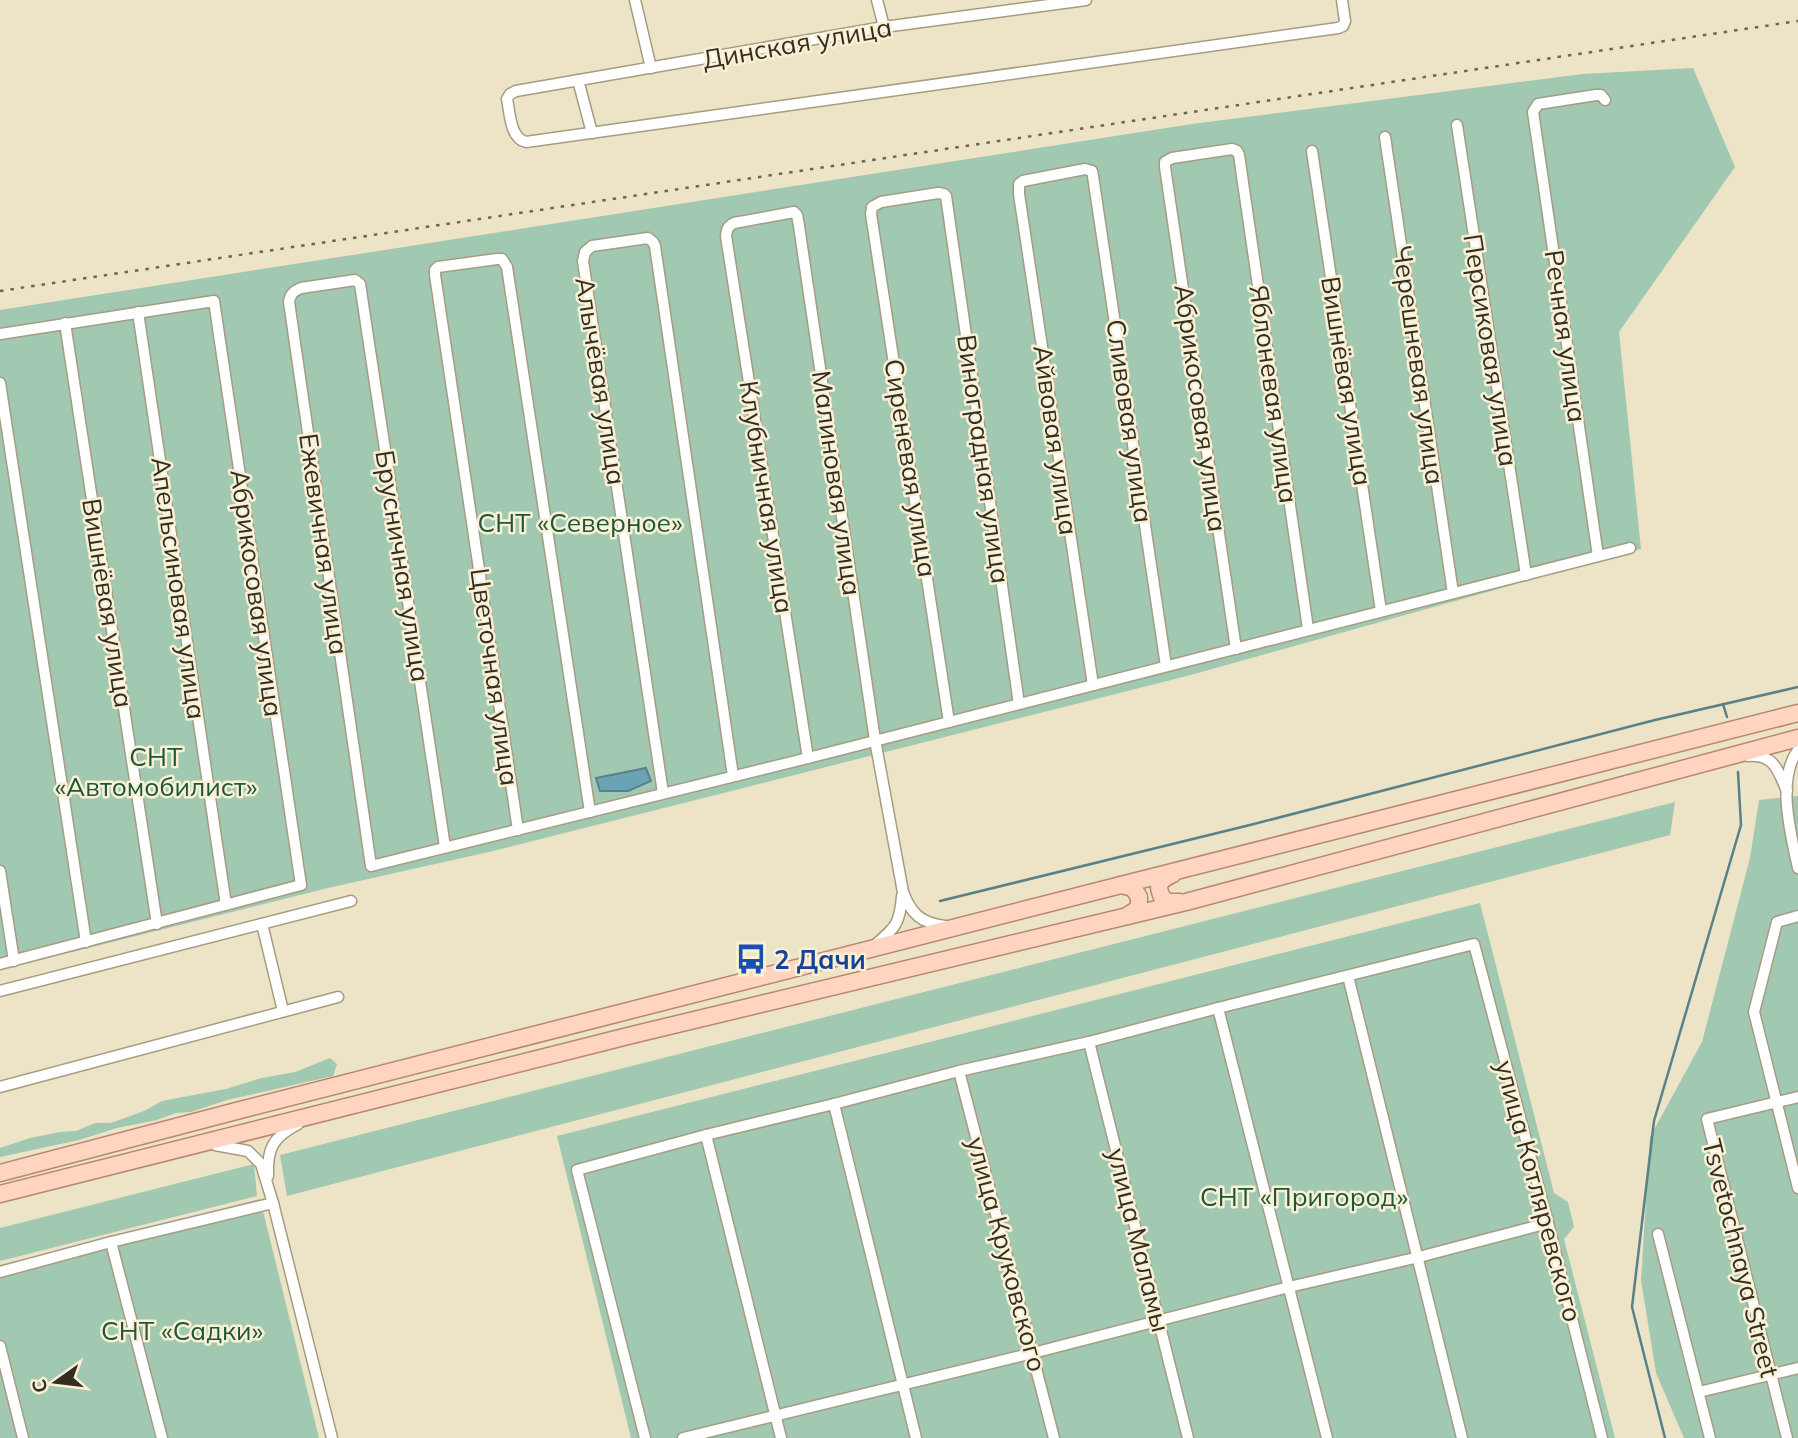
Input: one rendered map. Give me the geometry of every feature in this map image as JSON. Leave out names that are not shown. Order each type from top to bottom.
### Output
[{"type":"main road","points":[[0,1173],[257,1105],[1798,713]]},
{"type":"main road","points":[[0,1194],[636,1034],[1186,902],[1798,738]]},
{"type":"main road","points":[[1178,871],[1158,886],[1163,899],[1186,902]]},
{"type":"main road","points":[[1121,884],[1133,888],[1139,897],[1139,908],[1127,916]]},
{"type":"street","points":[[635,0],[651,68]]},
{"type":"street","points":[[877,0],[884,27]]},
{"type":"street","name":"Динская улица","points":[[592,133],[520,141],[515,135],[512,123],[507,99],[509,93],[884,27],[1086,0]]},
{"type":"street","points":[[578,80],[592,133],[1338,28],[1343,26],[1345,21],[1342,0]]},
{"type":"street","name":"Речная улица","points":[[1598,556],[1534,117],[1538,104],[1601,94],[1605,100]]},
{"type":"street","name":"Персиковая улица","points":[[1457,124],[1526,575]]},
{"type":"street","name":"Черешневая улица","points":[[1385,137],[1453,593]]},
{"type":"street","name":"Яблоневая улица","points":[[1165,167],[1165,162],[1172,158],[1233,149],[1237,151],[1240,159],[1308,629]]},
{"type":"street","name":"Вишнёвая улица","points":[[1312,151],[1381,611]]},
{"type":"street","name":"Абрикосовая улица","points":[[1165,167],[1236,649]]},
{"type":"street","name":"Айвовая улица","points":[[1093,176],[1092,172],[1085,169],[1023,181],[1019,194],[1093,685]]},
{"type":"street","name":"Сливовая улица","points":[[1093,176],[1166,666]]},
{"type":"street","name":"Сиреневая улица","points":[[948,214],[946,197],[938,193],[881,202],[872,207],[871,214],[949,722]]},
{"type":"street","name":"Клубничная улица","points":[[799,226],[794,212],[734,223],[727,228],[726,236],[807,758]]},
{"type":"street","name":"Виноградная улица","points":[[948,214],[1019,704]]},
{"type":"street","name":"Малиновая улица","points":[[799,226],[875,740],[903,892]]},
{"type":"street","name":"Алычёвая улица","points":[[663,793],[583,261],[585,252],[592,246],[648,238],[655,246],[733,776]]},
{"type":"street","name":"Цветочная улица","points":[[518,830],[435,275],[438,267],[497,259],[502,259],[507,267],[590,812]]},
{"type":"street","name":"Ежевичная улица","points":[[360,284],[355,280],[301,288],[294,291],[289,302],[371,866],[445,848]]},
{"type":"street","name":"Брусничная улица","points":[[360,284],[445,848]]},
{"type":"street","name":"Абрикосовая улица","points":[[138,312],[214,301],[301,885],[226,905]]},
{"type":"street","points":[[0,334],[138,312]]},
{"type":"street","name":"Апельсиновая улица","points":[[138,312],[226,905]]},
{"type":"street","name":"Вишнёвая улица","points":[[65,323],[158,924]]},
{"type":"street","points":[[0,383],[86,942]]},
{"type":"street","points":[[445,848],[1630,548]]},
{"type":"street","points":[[1798,751],[1791,762],[1789,823],[1798,868]]},
{"type":"street","points":[[1726,757],[1754,755],[1766,758],[1775,765],[1791,798]]},
{"type":"street","points":[[0,871],[14,961]]},
{"type":"street","points":[[903,892],[908,907],[919,918],[934,925],[955,928]]},
{"type":"street","points":[[870,949],[894,929],[903,892]]},
{"type":"street","points":[[0,991],[351,901]]},
{"type":"street","points":[[0,964],[226,905]]},
{"type":"street","points":[[1798,916],[1777,922],[1754,1012],[1798,1188]]},
{"type":"street","points":[[262,924],[283,1011]]},
{"type":"street","name":"улица Котляревского","points":[[1348,976],[1474,944],[1602,1438]]},
{"type":"street","points":[[645,1438],[577,1170],[959,1070],[1089,1042],[1348,976],[1462,1438]]},
{"type":"street","points":[[0,1087],[338,997]]},
{"type":"street","points":[[1218,1008],[1327,1438]]},
{"type":"street","name":"улица Маламы","points":[[1089,1042],[1188,1438]]},
{"type":"street","name":"улица Круковского","points":[[959,1070],[1054,1438]]},
{"type":"street","points":[[1776,1102],[1798,1097]]},
{"type":"street","name":"Tsvetochnaya Street","points":[[1776,1102],[1707,1119],[1787,1438]]},
{"type":"street","points":[[834,1104],[916,1438]]},
{"type":"street","points":[[268,1187],[268,1163],[273,1142],[281,1134],[323,1112]]},
{"type":"street","points":[[706,1135],[781,1438]]},
{"type":"street","points":[[195,1144],[222,1145],[248,1151],[261,1164],[332,1438]]},
{"type":"street","points":[[0,1272],[273,1203]]},
{"type":"street","points":[[683,1438],[1034,1353],[1548,1223]]},
{"type":"street","points":[[1658,1234],[1710,1438]]},
{"type":"street","points":[[111,1242],[162,1438]]},
{"type":"street","points":[[0,1346],[23,1438]]},
{"type":"street","points":[[1699,1392],[1798,1368]]},
{"type":"green space","name":"СНТ «Северное»","points":[[1693,68],[1735,167],[1619,332],[1641,549],[1187,676],[493,851],[328,888],[0,970],[0,310],[1192,124],[1583,74]]},
{"type":"green space","points":[[1798,796],[1798,1438],[1684,1438],[1656,1373],[1641,1280],[1650,1137],[1702,1042],[1750,858],[1759,800]]},
{"type":"green space","points":[[1675,802],[1670,835],[287,1196],[280,1155]]},
{"type":"green space","name":"СНТ «Пригород»","points":[[1480,903],[1554,1193],[1568,1202],[1574,1227],[1564,1239],[1615,1438],[631,1438],[557,1136]]},
{"type":"green space","points":[[330,1058],[337,1064],[333,1076],[227,1100],[191,1112],[176,1113],[79,1140],[0,1157],[0,1148],[30,1138],[76,1131],[95,1123],[111,1123],[162,1101],[295,1072]]},
{"type":"green space","points":[[254,1164],[257,1196],[0,1261],[0,1228]]},
{"type":"green space","name":"СНТ «Садки»","points":[[260,1199],[319,1438],[0,1438],[0,1265]]},
{"type":"water","points":[[646,768],[651,781],[628,791],[600,791],[596,778]]},
{"type":"waterway","points":[[940,901],[1254,824],[1655,720],[1798,687]]},
{"type":"waterway","points":[[1723,704],[1727,717]]},
{"type":"waterway","points":[[1665,1438],[1632,1307],[1654,1121],[1741,825],[1738,772]]},
{"type":"railway","points":[[0,291],[1798,21]]},
{"type":"place","name":"2 Дачи","points":[[751,959]]},
{"type":"park label","name":"СНТ «Автомобилист»","points":[[156,771]]}]
